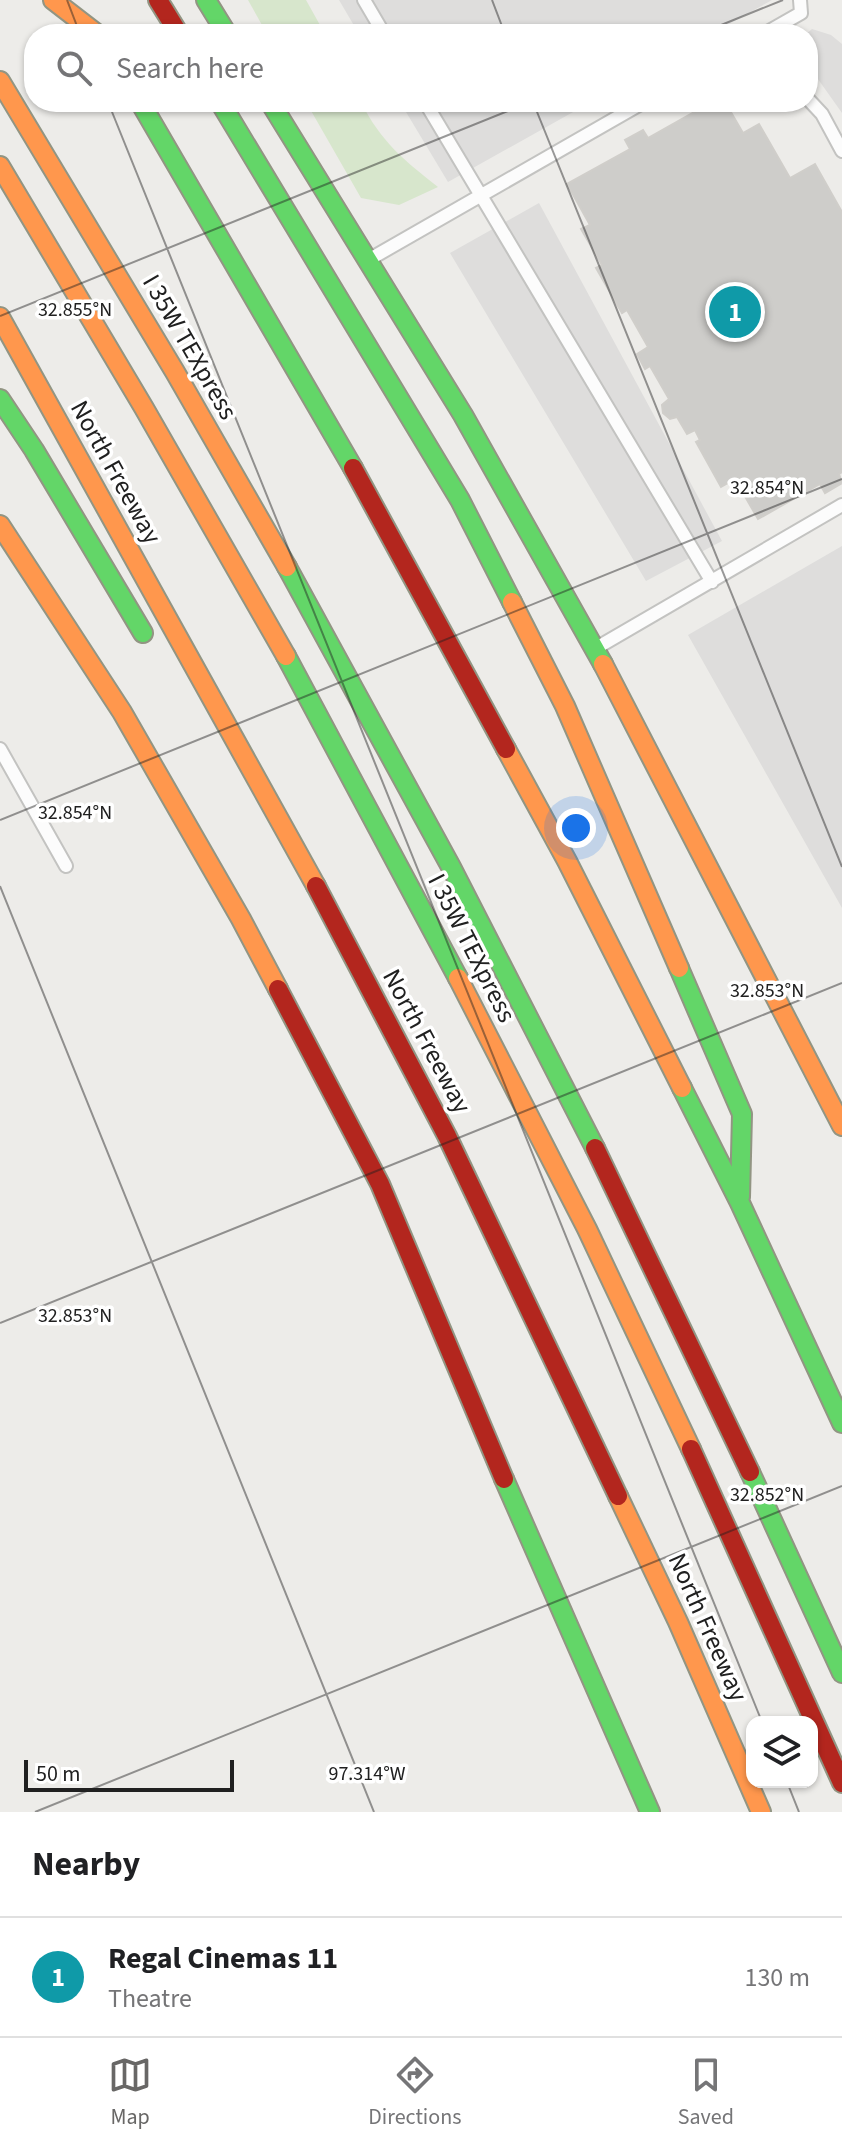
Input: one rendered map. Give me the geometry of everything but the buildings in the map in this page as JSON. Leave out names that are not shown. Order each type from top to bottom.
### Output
[{"type":"main road","points":[[53,0],[85,24]]},
{"type":"main road","points":[[79,0],[93,24]]},
{"type":"main road","points":[[158,0],[173,24]]},
{"type":"main road","points":[[206,0],[221,24]]},
{"type":"main road","name":"I 35W TEXpress","points":[[0,81],[143,316],[451,866],[608,1178],[729,1428],[842,1673]]},
{"type":"main road","points":[[146,112],[363,486],[567,861],[740,1203],[842,1423]]},
{"type":"main road","points":[[226,112],[460,500],[565,706],[742,1114],[740,1203]]},
{"type":"main road","points":[[276,112],[463,415],[595,649],[836,1096],[842,1126]]},
{"type":"main road","name":"I 35W TEXpress","points":[[0,166],[107,341],[251,592],[417,898],[563,1183],[699,1466],[842,1783]]},
{"type":"main road","name":"North Freeway","points":[[0,317],[347,942],[495,1234],[678,1622],[761,1812]]},
{"type":"main road","points":[[0,399],[34,450],[152,649]]},
{"type":"main road","points":[[0,525],[122,712],[178,809],[241,919],[380,1184],[521,1521],[650,1812]]},
{"type":"main road","points":[[310,921],[347,942]]},
{"type":"lane","points":[[364,0],[378,24]]},
{"type":"lane","points":[[782,24],[801,13],[800,0]]},
{"type":"lane","points":[[818,110],[842,151]]},
{"type":"lane","points":[[431,112],[712,582]]},
{"type":"lane","points":[[369,260],[626,112]]},
{"type":"lane","points":[[595,649],[842,505]]},
{"type":"lane","points":[[0,749],[66,866]]},
{"type":"green space","points":[[248,0],[306,0],[319,24],[261,24]]},
{"type":"green space","points":[[312,112],[367,112],[394,149],[438,187],[399,205],[361,198]]},
{"type":"shaded area","points":[[339,0],[772,0],[729,24],[353,24]]},
{"type":"shaded area","points":[[818,31],[831,35],[842,44],[842,113],[818,79]]},
{"type":"shaded area","points":[[406,112],[573,112],[448,182]]},
{"type":"shaded area","points":[[539,203],[722,541],[646,581],[450,253]]},
{"type":"shaded area","points":[[842,546],[842,908],[688,635]]},
{"type":"traffic: fast","points":[[206,0],[221,24]]},
{"type":"traffic: fast","points":[[146,112],[353,468]]},
{"type":"traffic: fast","points":[[226,112],[460,500],[512,602]]},
{"type":"traffic: fast","points":[[276,112],[463,415],[603,664]]},
{"type":"traffic: fast","points":[[0,399],[34,450],[143,633]]},
{"type":"traffic: fast","points":[[287,567],[451,867],[595,1148]]},
{"type":"traffic: fast","points":[[286,656],[458,978]]},
{"type":"traffic: fast","points":[[679,968],[742,1114],[740,1197]]},
{"type":"traffic: fast","points":[[682,1088],[740,1203],[842,1423]]},
{"type":"traffic: fast","points":[[750,1472],[842,1673]]},
{"type":"traffic: fast","points":[[504,1479],[650,1812]]},
{"type":"traffic: slow","points":[[53,0],[84,24]]},
{"type":"traffic: slow","points":[[0,81],[175,372],[287,567]]},
{"type":"traffic: slow","points":[[0,166],[286,656]]},
{"type":"traffic: slow","points":[[0,317],[316,886]]},
{"type":"traffic: slow","points":[[0,525],[122,712],[278,989]]},
{"type":"traffic: slow","points":[[512,602],[565,706],[679,968]]},
{"type":"traffic: slow","points":[[603,664],[842,1126]]},
{"type":"traffic: slow","points":[[506,749],[567,861],[682,1088]]},
{"type":"traffic: slow","points":[[458,978],[587,1229],[691,1449]]},
{"type":"traffic: slow","points":[[618,1496],[678,1622],[761,1812]]},
{"type":"traffic: jam","points":[[158,0],[173,24]]},
{"type":"traffic: jam","points":[[353,468],[506,749]]},
{"type":"traffic: jam","points":[[316,886],[447,1136],[618,1496]]},
{"type":"traffic: jam","points":[[278,989],[380,1184],[504,1479]]},
{"type":"traffic: jam","points":[[595,1148],[750,1472]]},
{"type":"traffic: jam","points":[[691,1449],[842,1783]]},
{"type":"place","name":"Regal Cinemas 11","points":[[735,312]]}]
